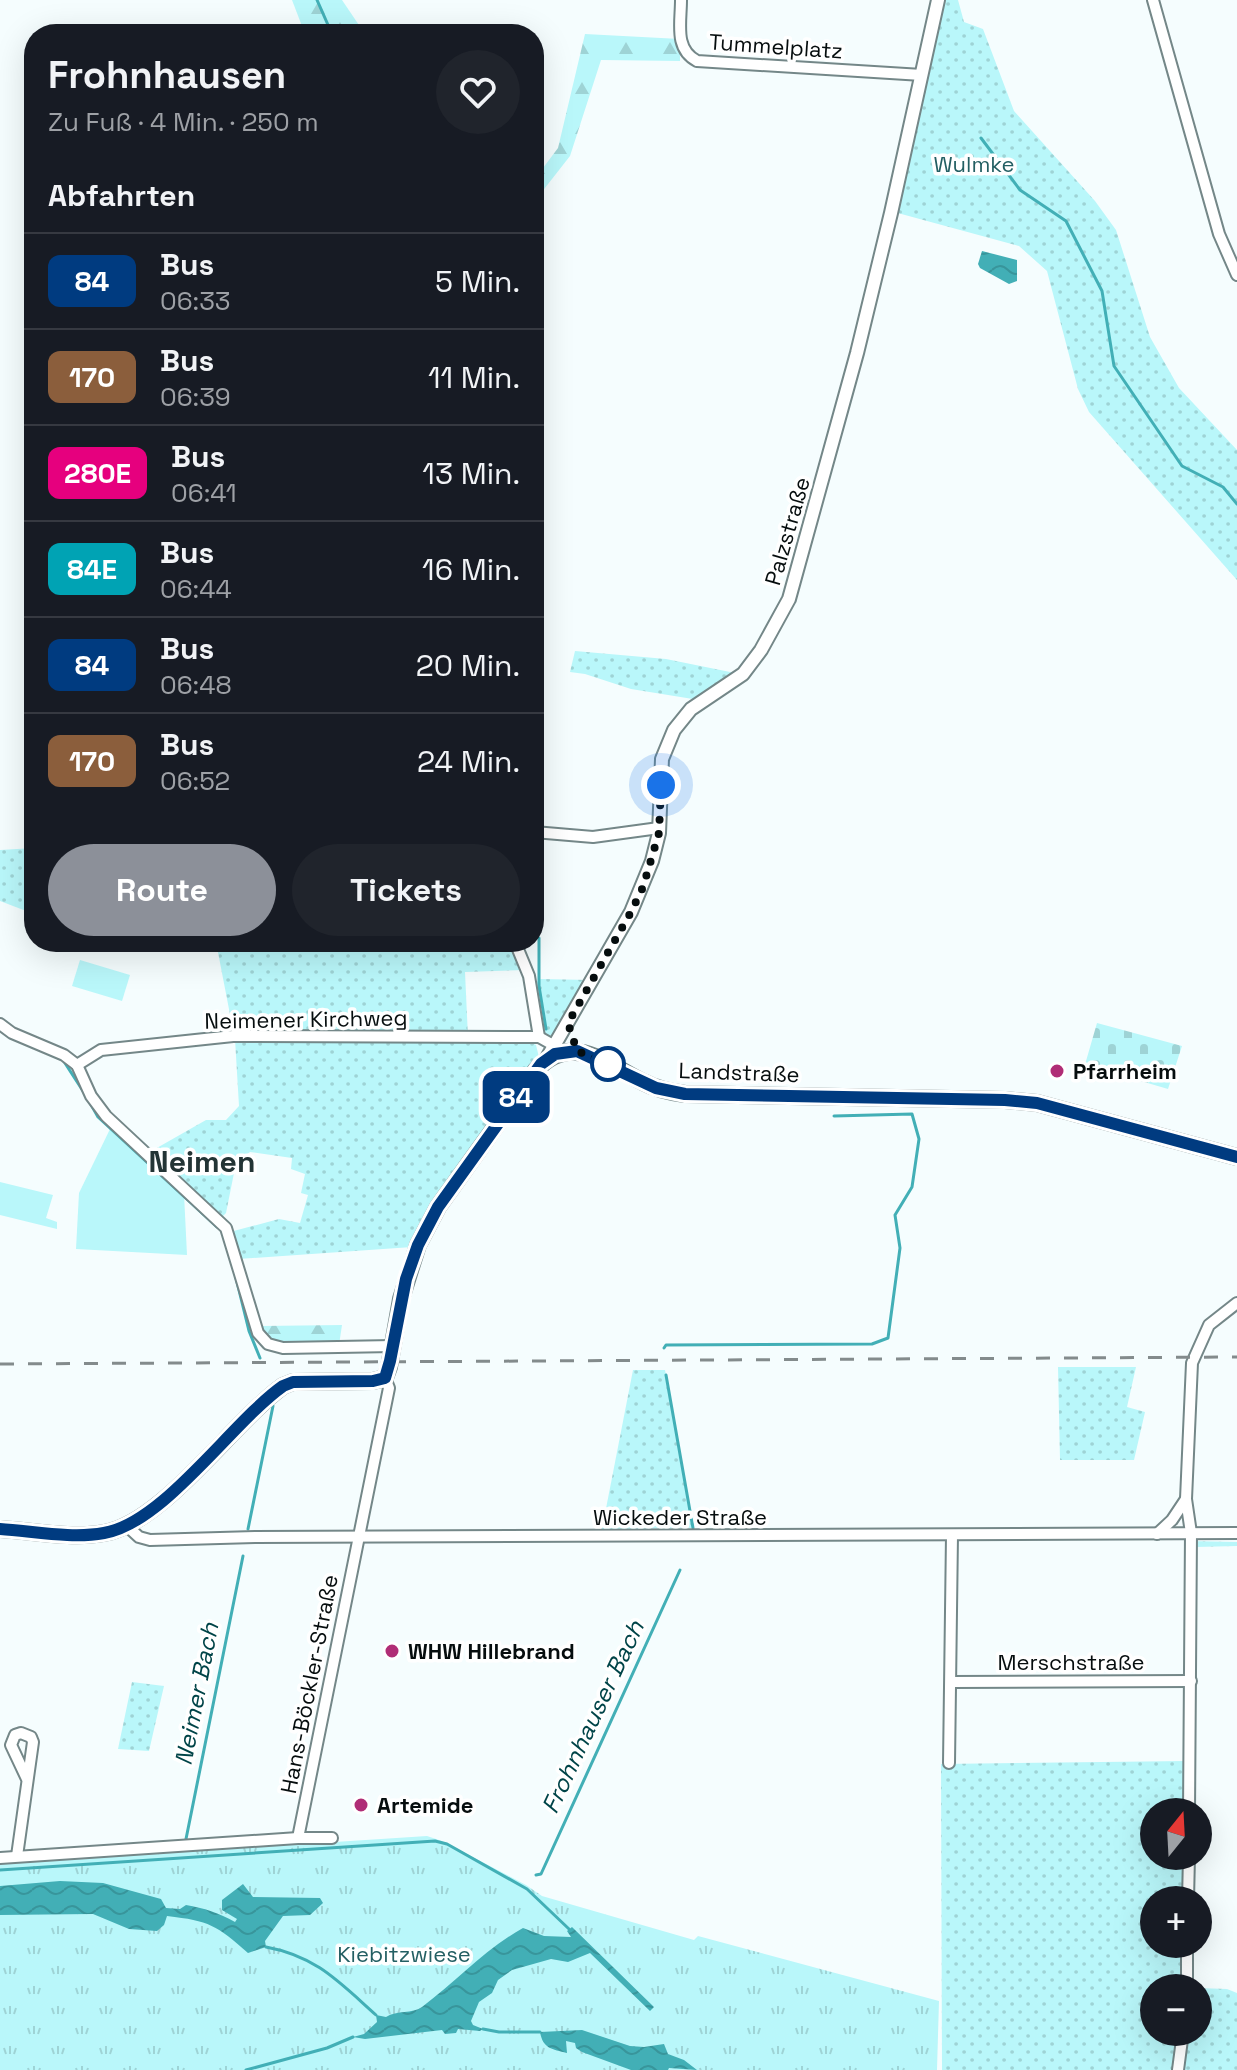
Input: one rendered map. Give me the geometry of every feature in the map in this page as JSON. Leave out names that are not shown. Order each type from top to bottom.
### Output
[{"type":"main road","points":[[0,1529],[78,1535],[105,1533],[127,1526],[154,1508],[283,1386],[293,1382],[373,1381],[387,1372],[406,1279],[422,1237],[438,1207],[551,1052],[577,1051]]},
{"type":"main road","name":"Landstraße","points":[[577,1051],[645,1084],[670,1092],[718,1096],[1015,1101],[1055,1108],[1237,1157]]},
{"type":"street","name":"Tummelplatz","points":[[681,0],[682,49],[697,61],[922,75]]},
{"type":"street","name":"Palzstraße","points":[[551,1052],[631,912],[652,861],[659,828],[662,759],[674,730],[691,709],[743,674],[761,650],[789,599],[860,339],[938,0]]},
{"type":"street","points":[[1153,0],[1219,234],[1237,275]]},
{"type":"street","points":[[544,833],[593,837],[659,828]]},
{"type":"street","points":[[519,952],[529,976],[539,1037],[551,1052]]},
{"type":"street","points":[[568,1023],[577,1051]]},
{"type":"street","points":[[0,1024],[12,1033],[64,1055],[77,1065],[91,1096],[106,1116],[226,1228],[262,1339],[268,1344],[283,1348],[393,1346]]},
{"type":"street","name":"Neimener Kirchweg","points":[[77,1065],[101,1050],[233,1036],[539,1037]]},
{"type":"street","points":[[1189,1798],[1191,1533],[1186,1499],[1192,1363],[1209,1325],[1237,1303]]},
{"type":"street","name":"Hans-Böckler-Straße","points":[[298,1838],[389,1388],[387,1372]]},
{"type":"street","points":[[1157,1535],[1186,1499]]},
{"type":"street","name":"Wickeder Straße","points":[[127,1526],[139,1537],[150,1540],[359,1538],[696,1542],[952,1535],[1237,1533]]},
{"type":"street","points":[[949,1763],[952,1535]]},
{"type":"street","name":"Merschstraße","points":[[951,1682],[1191,1681]]},
{"type":"street","points":[[17,1856],[27,1779]]},
{"type":"street","points":[[0,1858],[332,1838]]},
{"type":"street","points":[[1178,2070],[1181,2046]]},
{"type":"green space","points":[[292,0],[342,0],[358,24],[301,24]]},
{"type":"green space","name":"Wulmke","points":[[946,0],[958,0],[964,22],[983,29],[1014,111],[1095,201],[1116,230],[1150,337],[1179,388],[1237,450],[1237,580],[1089,412],[1078,389],[1047,271],[1019,246],[894,212]]},
{"type":"green space","points":[[585,34],[680,39],[680,61],[601,60],[570,156],[544,189],[544,167],[558,148]]},
{"type":"green space","points":[[575,651],[666,659],[740,674],[699,700],[631,689],[570,672]]},
{"type":"green space","points":[[24,849],[24,910],[0,901],[0,850]]},
{"type":"green space","points":[[218,952],[516,952],[524,970],[465,972],[468,1037],[234,1035]]},
{"type":"green space","points":[[80,960],[130,975],[122,1001],[72,986]]},
{"type":"green space","points":[[541,979],[590,980],[559,1032],[552,1036],[543,1033],[532,985]]},
{"type":"green space","points":[[1097,1023],[1182,1046],[1168,1089],[1110,1072],[1107,1075],[1084,1068]]},
{"type":"green space","points":[[235,1039],[528,1041],[536,1045],[539,1057],[432,1208],[412,1247],[238,1259],[230,1232],[279,1219],[300,1223],[308,1195],[301,1193],[305,1174],[291,1169],[292,1158],[250,1152],[236,1163],[226,1213],[219,1220],[148,1153],[206,1120],[226,1120],[239,1106]]},
{"type":"green space","points":[[111,1127],[184,1194],[187,1255],[76,1249],[79,1193]]},
{"type":"green space","points":[[0,1182],[53,1195],[46,1218],[57,1222],[57,1229],[0,1215]]},
{"type":"green space","points":[[342,1325],[339,1345],[276,1344],[264,1337],[261,1326]]},
{"type":"green space","points":[[1058,1367],[1136,1367],[1127,1407],[1145,1412],[1134,1460],[1060,1460]]},
{"type":"green space","points":[[633,1370],[665,1370],[694,1528],[602,1529]]},
{"type":"green space","points":[[1188,1541],[1237,1542],[1237,1546],[1196,1547],[1193,1798],[1140,1798],[1140,1870],[1192,1870],[1192,1886],[1140,1886],[1140,1958],[1192,1958],[1193,1974],[1140,1974],[1140,2046],[1212,2046],[1212,1988],[1227,1989],[1237,1993],[1237,2070],[942,2070],[941,1764],[1187,1761]]},
{"type":"green space","points":[[132,1682],[164,1686],[149,1751],[118,1749]]},
{"type":"green space","name":"Kiebitzwiese","points":[[427,1836],[442,1841],[542,1896],[694,1940],[698,1936],[939,2001],[937,2070],[0,2070],[0,1864]]},
{"type":"water","points":[[982,251],[1017,260],[1017,281],[1009,284],[980,268],[978,264]]},
{"type":"water","points":[[60,1881],[103,1883],[161,1899],[166,1908],[193,1906],[235,1922],[237,1919],[222,1910],[222,1900],[243,1884],[253,1897],[320,1898],[323,1903],[310,1915],[283,1916],[265,1941],[266,1947],[248,1953],[212,1926],[182,1918],[167,1916],[164,1925],[157,1931],[129,1929],[93,1914],[0,1915],[0,1886]]},
{"type":"water","points":[[572,1927],[654,2007],[650,2011],[590,1953],[568,1962],[551,1959],[512,1970],[498,1980],[492,1993],[479,2002],[471,2021],[483,2029],[480,2031],[458,2029],[456,2033],[445,2034],[442,2030],[365,2039],[353,2037],[364,2034],[377,2022],[376,2015],[386,2017],[422,2007],[496,1946],[523,1928],[544,1936],[571,1937],[567,1931]]},
{"type":"water","points":[[582,2030],[630,2046],[664,2044],[668,2054],[684,2060],[697,2070],[631,2070],[582,2052],[575,2043],[566,2041],[567,2053],[553,2049],[543,2042],[540,2032]]},
{"type":"waterway","name":"Frohnhauser Bach","points":[[317,0],[328,24]]},
{"type":"waterway","points":[[981,138],[1020,190],[1066,221],[1102,291],[1114,366],[1182,466],[1223,487],[1237,504]]},
{"type":"waterway","name":"Frohnhauser Bach","points":[[539,952],[539,986],[546,1029]]},
{"type":"waterway","name":"Neimer Bach","points":[[9,1036],[63,1060],[83,1091]]},
{"type":"waterway","name":"Neimer Bach","points":[[89,1101],[98,1117],[217,1227]]},
{"type":"waterway","name":"Frohnhauser Bach","points":[[664,1348],[666,1345],[872,1344],[888,1338],[900,1248],[895,1215],[912,1187],[919,1139],[912,1114],[834,1116]]},
{"type":"waterway","name":"Neimer Bach","points":[[236,1278],[249,1331],[260,1358]]},
{"type":"waterway","name":"Frohnhauser Bach","points":[[666,1375],[693,1528]]},
{"type":"waterway","name":"Neimer Bach","points":[[248,1529],[273,1406]]},
{"type":"waterway","name":"Neimer Bach","points":[[186,1839],[243,1556]]},
{"type":"waterway","name":"Frohnhauser Bach","points":[[536,1875],[541,1874],[680,1570]]},
{"type":"waterway","points":[[0,1870],[435,1841],[447,1844],[527,1889],[569,1929]]},
{"type":"waterway","points":[[266,1947],[299,1957],[326,1972],[376,2015]]},
{"type":"waterway","points":[[483,2029],[540,2032]]},
{"type":"waterway","points":[[246,2070],[327,2048],[353,2037]]},
{"type":"railway","points":[[0,1364],[1237,1357]]},
{"type":"bus line","name":"84","points":[[0,1529],[78,1535],[105,1533],[127,1526],[154,1508],[283,1386],[293,1382],[373,1381],[385,1378],[406,1279],[422,1237],[438,1207],[520,1091],[541,1064],[555,1054],[571,1051],[585,1053],[645,1084],[685,1094],[1037,1103],[1237,1157]]},
{"type":"place","name":"Pfarrheim","points":[[1057,1071]]},
{"type":"place","name":"WHW Hillebrand","points":[[392,1651]]},
{"type":"place","name":"Artemide","points":[[361,1805]]},
{"type":"district","name":"Neimen","points":[[202,1162]]},
{"type":"route","points":[[608,1064],[577,1051],[568,1023],[643,887],[659,833],[661,785]]}]
